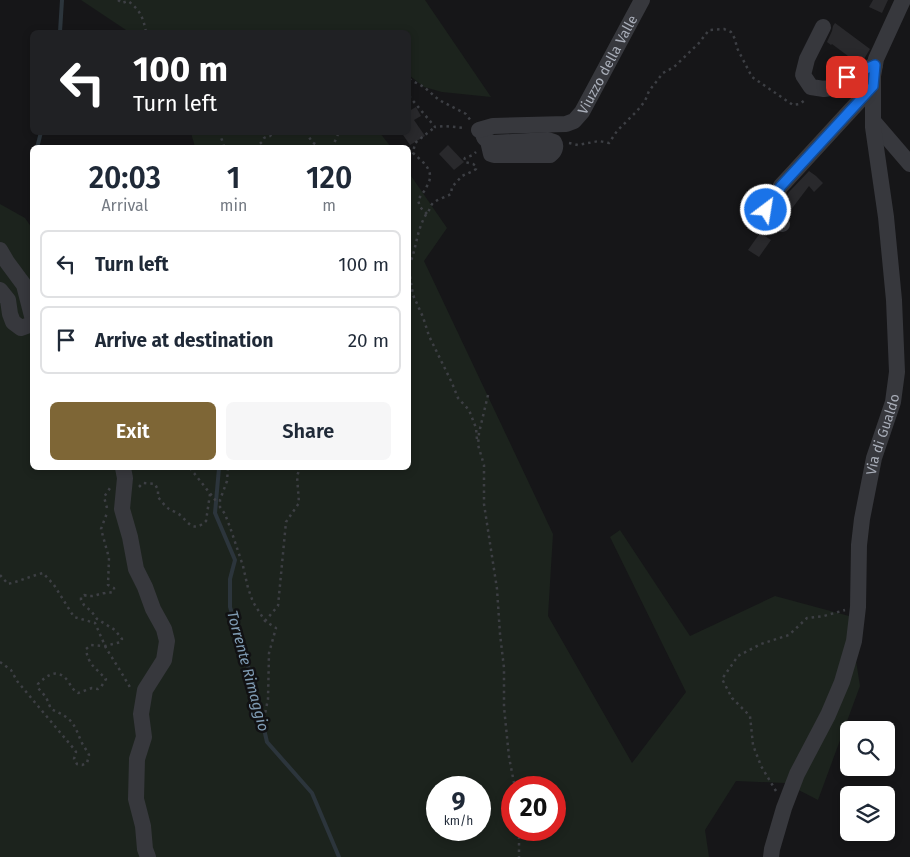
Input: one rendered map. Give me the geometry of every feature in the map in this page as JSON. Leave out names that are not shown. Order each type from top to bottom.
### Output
[{"type":"street","name":"Viuzzo della Valle","points":[[479,132],[494,126],[566,124],[574,121],[582,112],[642,0]]},
{"type":"street","name":"Via di Gualdo","points":[[771,857],[784,808],[797,774],[828,715],[842,682],[854,641],[858,607],[859,545],[862,519],[874,458],[893,402],[897,372],[894,300],[886,217],[873,121],[873,86],[876,60],[902,0]]},
{"type":"street","points":[[823,26],[807,59],[803,75],[807,84],[811,87],[830,88],[847,77],[875,65]]},
{"type":"street","points":[[782,224],[766,210],[781,186],[873,86]]},
{"type":"street","points":[[873,121],[910,164]]},
{"type":"street","points":[[0,250],[24,285],[30,308]]},
{"type":"street","points":[[0,290],[8,300],[13,322],[21,328],[30,325]]},
{"type":"street","points":[[123,470],[125,478],[122,509],[136,569],[146,587],[152,609],[164,629],[167,641],[164,660],[145,690],[141,714],[144,737],[137,759],[136,798],[148,857]]},
{"type":"path","points":[[118,0],[122,3],[128,1],[137,8],[146,30]]},
{"type":"path","points":[[565,142],[578,145],[599,141],[608,143],[645,101],[649,91],[663,73],[674,67],[699,43],[709,30],[724,29],[731,32],[752,77],[793,105],[797,105],[805,100],[814,88]]},
{"type":"path","points":[[411,80],[424,87],[439,100],[466,114],[479,132],[481,145],[474,155],[464,160],[476,166],[476,169],[462,176],[452,187],[451,194],[432,204],[424,217],[418,230],[411,262]]},
{"type":"path","points":[[411,98],[436,128]]},
{"type":"path","points":[[427,214],[420,207],[418,200],[429,185],[430,170],[413,153],[416,143],[436,128],[444,126],[479,132]]},
{"type":"path","points":[[258,145],[264,138],[271,135]]},
{"type":"path","points":[[308,135],[317,145]]},
{"type":"path","points":[[411,282],[413,295],[424,317],[428,336],[458,398],[469,410],[476,428],[478,445],[484,465],[484,504],[497,590],[504,668],[504,706],[513,776]]},
{"type":"path","points":[[478,445],[488,395]]},
{"type":"path","points":[[192,470],[216,501],[220,500]]},
{"type":"path","points":[[228,470],[220,507],[225,514],[253,602],[265,621],[276,628],[270,653],[268,699],[264,719]]},
{"type":"path","points":[[265,621],[278,606],[286,522],[299,503],[297,476],[299,470]]},
{"type":"path","points":[[0,662],[10,670],[74,749],[76,752],[74,759],[77,764],[87,763],[89,755],[71,720],[51,709],[46,697],[38,688],[38,684],[56,672],[65,678],[75,692],[78,693],[92,688],[98,690],[106,679],[92,666],[87,658],[86,649],[91,645],[105,646],[121,642],[122,639],[115,630],[97,619],[82,602],[81,597],[84,595],[93,597],[113,592],[114,590],[114,588],[108,585],[109,558],[101,529],[108,514],[104,497],[111,487],[130,489],[132,493],[138,491],[139,486],[143,483],[155,484],[158,490],[158,497],[168,509],[179,514],[192,526],[198,526],[206,521],[210,494]]},
{"type":"path","points":[[0,575],[8,584],[43,573],[54,585],[74,617],[95,623],[105,646],[142,708]]},
{"type":"path","points":[[784,808],[775,788],[761,766],[753,745],[750,716],[732,698],[722,679],[738,656],[761,644],[789,635],[807,618],[824,616],[858,607]]},
{"type":"path","points":[[519,841],[519,857]]},
{"type":"shaded area","points":[[81,0],[425,0],[491,97],[442,92],[424,87],[411,77],[411,30],[126,30]]},
{"type":"shaded area","points":[[192,135],[382,135],[389,145],[194,145]]},
{"type":"shaded area","points":[[411,176],[447,228],[424,261],[553,534],[548,616],[632,763],[686,692],[610,537],[620,530],[690,636],[775,596],[849,616],[860,686],[847,721],[840,721],[840,740],[818,800],[785,783],[736,781],[705,830],[709,857],[0,857],[0,204],[25,218],[30,225],[30,470],[411,470]]},
{"type":"building","points":[[873,0],[888,0],[882,13],[869,7]]},
{"type":"building","points":[[835,23],[870,49],[864,59],[856,62],[827,42]]},
{"type":"building","points":[[416,107],[421,116],[414,120],[425,136],[410,145],[403,135],[411,135],[411,110]]},
{"type":"building","points":[[448,145],[464,162],[454,170],[439,154]]},
{"type":"building","points":[[809,171],[823,183],[814,192],[809,186],[787,215],[779,209],[789,192]]},
{"type":"building","points":[[760,233],[771,240],[759,257],[748,250]]},
{"type":"waterway","name":"Torrente Rimaggio","points":[[60,30],[62,0]]},
{"type":"waterway","name":"Torrente Rimaggio","points":[[38,145],[40,135]]},
{"type":"waterway","name":"Torrente Rimaggio","points":[[219,470],[215,513],[235,560],[230,579],[230,607],[254,686],[267,742],[312,793],[339,857]]},
{"type":"route","points":[[766,210],[781,186],[873,86],[875,65],[847,77]]}]
